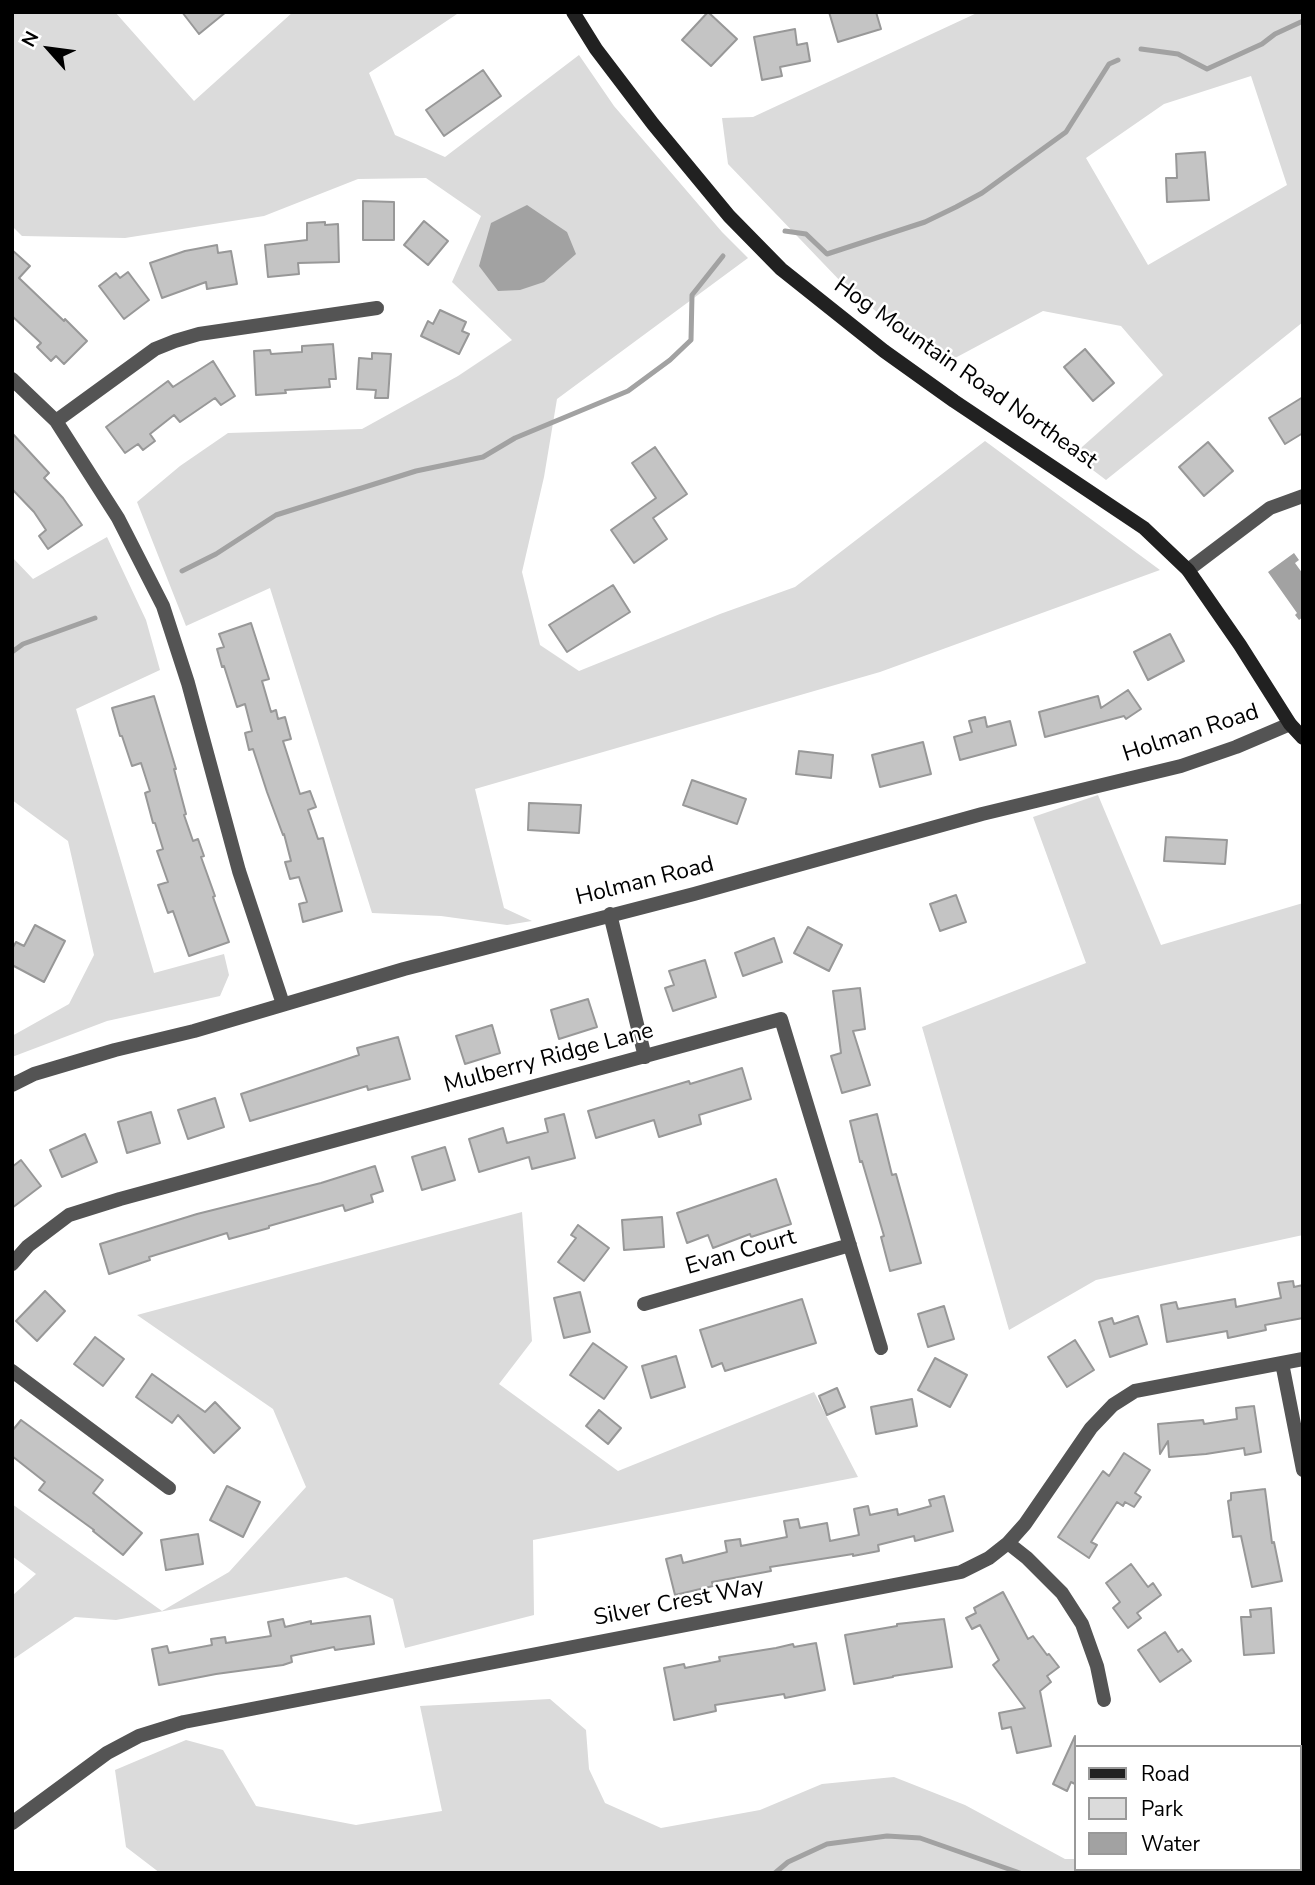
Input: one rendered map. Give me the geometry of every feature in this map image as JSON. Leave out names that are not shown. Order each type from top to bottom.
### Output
[{"type":"street","name":"Hog Mountain Road Northeast","points":[[573,12],[596,49],[653,124],[729,216],[781,269],[894,358],[954,401],[1144,528],[1188,570],[1290,724],[1303,738]]},
{"type":"street","points":[[56,421],[155,349],[175,341],[198,334],[377,308]]},
{"type":"street","points":[[12,379],[56,421],[118,518],[163,606],[188,683],[239,871],[284,1004]]},
{"type":"street","points":[[1188,570],[1270,508],[1303,496]]},
{"type":"street","name":"Holman Road","points":[[12,1085],[34,1074],[115,1049],[194,1031],[404,969],[707,890],[982,814],[1181,766],[1290,724]]},
{"type":"street","points":[[610,914],[645,1057]]},
{"type":"street","name":"Mulberry Ridge Lane","points":[[12,1264],[28,1246],[69,1215],[781,1019],[881,1348]]},
{"type":"street","name":"Evan Court","points":[[644,1304],[850,1245]]},
{"type":"street","name":"Silver Crest Way","points":[[12,1823],[107,1753],[139,1735],[184,1722],[961,1572],[989,1559],[1008,1543],[1025,1524],[1091,1428],[1113,1405],[1135,1391],[1303,1359]]},
{"type":"street","points":[[1282,1363],[1303,1470]]},
{"type":"street","points":[[12,1371],[169,1488]]},
{"type":"street","points":[[1008,1543],[1062,1593],[1082,1625],[1097,1666],[1104,1700]]},
{"type":"green space","points":[[12,12],[115,12],[194,101],[293,12],[460,12],[369,73],[395,135],[445,157],[579,55],[614,106],[722,232],[748,258],[557,399],[544,477],[522,572],[540,645],[579,671],[795,587],[985,441],[1160,570],[880,672],[475,789],[504,908],[532,921],[507,925],[441,916],[372,913],[270,588],[186,626],[137,502],[180,466],[228,433],[362,429],[458,376],[512,340],[452,282],[481,216],[426,178],[358,179],[264,216],[125,238],[22,236],[12,226]]},
{"type":"green space","points":[[979,12],[1303,12],[1303,322],[1106,480],[1073,455],[1163,375],[1121,326],[1043,311],[942,365],[845,286],[728,164],[722,118],[753,117]],"holes":[[[1251,76],[1287,185],[1148,265],[1086,158],[1164,104]]]},
{"type":"green space","points":[[107,537],[146,620],[160,670],[76,709],[154,973],[224,954],[229,975],[220,996],[107,1021],[12,1057],[12,1036],[69,1004],[94,955],[68,841],[12,800],[12,557],[33,579]]},
{"type":"green space","points":[[1098,795],[1161,945],[1303,903],[1303,1235],[1096,1280],[1009,1330],[922,1027],[1086,963],[1033,817]]},
{"type":"green space","points":[[522,1212],[532,1341],[499,1384],[618,1471],[814,1392],[858,1477],[533,1540],[534,1615],[405,1648],[393,1599],[346,1577],[116,1620],[75,1617],[12,1660],[12,1596],[36,1574],[12,1556],[12,1504],[162,1611],[229,1572],[306,1487],[273,1409],[137,1315]]},
{"type":"green space","points":[[550,1699],[586,1730],[589,1769],[605,1803],[661,1828],[760,1810],[822,1784],[894,1777],[965,1805],[1065,1859],[1074,1859],[1074,1871],[1301,1871],[1303,1796],[1303,1873],[160,1873],[126,1847],[115,1770],[186,1740],[223,1750],[256,1806],[356,1825],[442,1811],[420,1706]]},
{"type":"water","points":[[527,205],[567,232],[576,254],[544,282],[520,290],[498,291],[479,266],[491,223]]},
{"type":"water","points":[[1294,553],[1299,560],[1295,563],[1303,574],[1303,617],[1299,620],[1295,615],[1297,613],[1268,572]]},
{"type":"building","points":[[182,12],[226,12],[199,34]]},
{"type":"building","points":[[708,12],[737,39],[711,66],[682,40]]},
{"type":"building","points":[[829,12],[876,12],[881,29],[838,42]]},
{"type":"building","points":[[795,29],[797,45],[807,43],[810,61],[780,67],[782,76],[762,80],[754,37]]},
{"type":"building","points":[[483,70],[501,96],[444,136],[426,110]]},
{"type":"building","points":[[1205,152],[1209,200],[1167,202],[1166,178],[1177,178],[1176,154]]},
{"type":"building","points":[[363,201],[394,202],[394,240],[363,240]]},
{"type":"building","points":[[424,221],[448,241],[428,265],[404,245]]},
{"type":"building","points":[[325,222],[325,225],[338,224],[339,262],[298,263],[299,274],[268,277],[265,245],[307,240],[307,223]]},
{"type":"building","points":[[217,245],[218,253],[231,251],[237,284],[207,289],[206,282],[162,298],[150,263],[185,251]]},
{"type":"building","points":[[12,250],[30,266],[19,278],[87,341],[64,364],[56,356],[51,361],[37,347],[41,343],[12,316]]},
{"type":"building","points":[[128,272],[149,300],[124,319],[99,286],[116,273],[120,278]]},
{"type":"building","points":[[440,310],[466,322],[462,331],[469,334],[459,354],[421,336],[428,321],[433,324]]},
{"type":"building","points":[[333,344],[336,379],[329,379],[330,387],[256,395],[254,351],[270,350],[271,354],[302,352],[302,346]]},
{"type":"building","points":[[1085,349],[1114,383],[1093,401],[1064,367]]},
{"type":"building","points":[[372,353],[391,354],[388,398],[375,398],[376,390],[357,389],[359,358],[372,359]]},
{"type":"building","points":[[213,361],[235,396],[221,405],[215,398],[180,422],[174,415],[150,434],[155,441],[143,450],[138,444],[125,453],[106,427],[168,381],[173,387]]},
{"type":"building","points":[[1303,397],[1303,433],[1285,444],[1269,418]]},
{"type":"building","points":[[12,433],[49,473],[44,478],[63,498],[82,525],[48,549],[39,536],[46,530],[34,512],[12,489]]},
{"type":"building","points":[[1208,442],[1233,471],[1204,496],[1179,467]]},
{"type":"building","points":[[655,447],[687,494],[653,518],[667,539],[634,563],[611,530],[656,498],[632,463]]},
{"type":"building","points":[[613,585],[630,612],[567,652],[549,625]]},
{"type":"building","points":[[251,623],[269,679],[262,681],[271,712],[276,710],[278,719],[285,717],[291,739],[283,741],[300,794],[310,791],[316,807],[308,810],[318,839],[323,838],[342,911],[303,922],[299,904],[307,902],[299,877],[290,879],[285,862],[291,861],[284,834],[253,749],[249,750],[245,733],[252,731],[245,704],[237,707],[217,649],[224,647],[219,634]]},
{"type":"building","points":[[1170,634],[1184,661],[1148,680],[1134,652]]},
{"type":"building","points":[[1128,690],[1141,709],[1126,719],[1124,716],[1045,737],[1039,712],[1098,696],[1101,708]]},
{"type":"building","points":[[154,696],[176,769],[186,814],[184,815],[193,841],[198,839],[204,856],[201,857],[215,896],[213,897],[229,942],[189,956],[173,911],[168,913],[158,885],[168,882],[157,851],[163,849],[145,793],[150,791],[141,763],[132,766],[112,708]]},
{"type":"building","points":[[985,717],[987,727],[1010,721],[1016,745],[960,760],[954,737],[972,732],[969,721]]},
{"type":"building","points":[[923,742],[931,774],[880,787],[872,755]]},
{"type":"building","points":[[799,751],[833,755],[831,778],[796,774]]},
{"type":"building","points":[[692,780],[746,799],[737,824],[683,805]]},
{"type":"building","points":[[529,803],[581,805],[579,833],[528,830]]},
{"type":"building","points":[[1166,837],[1227,840],[1225,864],[1164,861]]},
{"type":"building","points":[[956,895],[966,922],[940,931],[930,904]]},
{"type":"building","points":[[35,925],[65,941],[44,982],[12,965],[12,949],[16,942],[24,946]]},
{"type":"building","points":[[808,927],[842,945],[829,971],[794,953]]},
{"type":"building","points":[[774,938],[782,962],[743,976],[735,953]]},
{"type":"building","points":[[705,960],[716,997],[673,1011],[665,988],[674,985],[669,971]]},
{"type":"building","points":[[860,988],[865,1029],[853,1031],[870,1085],[842,1093],[831,1056],[841,1053],[833,991]]},
{"type":"building","points":[[588,999],[597,1027],[559,1039],[551,1010]]},
{"type":"building","points":[[492,1025],[500,1053],[465,1064],[456,1036]]},
{"type":"building","points":[[398,1037],[410,1079],[368,1090],[367,1086],[250,1121],[241,1094],[359,1055],[357,1048]]},
{"type":"building","points":[[742,1068],[751,1099],[699,1115],[701,1124],[659,1137],[654,1120],[596,1138],[588,1111]]},
{"type":"building","points":[[215,1098],[224,1127],[188,1139],[178,1110]]},
{"type":"building","points":[[151,1112],[160,1143],[127,1153],[118,1122]]},
{"type":"building","points":[[564,1114],[575,1158],[532,1169],[529,1157],[479,1172],[469,1139],[503,1128],[507,1143],[548,1132],[545,1119]]},
{"type":"building","points":[[877,1114],[892,1175],[896,1174],[921,1263],[890,1271],[881,1237],[884,1236],[850,1121]]},
{"type":"building","points":[[85,1134],[97,1162],[62,1177],[50,1150]]},
{"type":"building","points":[[445,1147],[455,1180],[422,1190],[412,1157]]},
{"type":"building","points":[[21,1160],[41,1186],[12,1208],[12,1167]]},
{"type":"building","points":[[375,1166],[383,1191],[371,1195],[373,1202],[345,1211],[343,1205],[229,1239],[227,1233],[149,1257],[150,1260],[109,1274],[100,1244],[197,1214],[321,1183]]},
{"type":"building","points":[[776,1179],[791,1224],[751,1237],[750,1234],[713,1248],[708,1235],[687,1243],[677,1213]]},
{"type":"building","points":[[662,1217],[664,1247],[624,1250],[622,1220]]},
{"type":"building","points":[[578,1225],[609,1248],[584,1281],[558,1262],[576,1238],[571,1235]]},
{"type":"building","points":[[1293,1281],[1294,1287],[1303,1285],[1303,1318],[1265,1325],[1266,1330],[1228,1338],[1227,1331],[1167,1342],[1161,1305],[1176,1302],[1178,1309],[1235,1299],[1236,1307],[1281,1298],[1278,1283]]},
{"type":"building","points":[[45,1291],[65,1311],[37,1341],[16,1321]]},
{"type":"building","points":[[580,1292],[590,1332],[564,1338],[554,1298]]},
{"type":"building","points":[[802,1299],[816,1343],[725,1371],[722,1363],[712,1367],[700,1330]]},
{"type":"building","points":[[944,1306],[954,1339],[928,1347],[918,1314]]},
{"type":"building","points":[[1138,1316],[1147,1344],[1110,1357],[1099,1322],[1112,1318],[1114,1324]]},
{"type":"building","points":[[95,1337],[124,1359],[103,1386],[74,1364]]},
{"type":"building","points":[[1075,1340],[1094,1370],[1067,1387],[1048,1357]]},
{"type":"building","points":[[593,1343],[627,1367],[604,1399],[570,1375]]},
{"type":"building","points":[[676,1356],[685,1387],[651,1398],[642,1366]]},
{"type":"building","points":[[935,1358],[967,1375],[950,1407],[918,1390]]},
{"type":"building","points":[[152,1374],[205,1412],[215,1402],[240,1428],[214,1453],[178,1415],[172,1423],[136,1397]]},
{"type":"building","points":[[837,1388],[845,1407],[827,1415],[819,1396]]},
{"type":"building","points":[[912,1399],[917,1426],[876,1434],[871,1407]]},
{"type":"building","points":[[1254,1406],[1261,1452],[1245,1455],[1244,1448],[1169,1457],[1168,1441],[1160,1454],[1158,1424],[1203,1420],[1204,1424],[1237,1419],[1236,1408]]},
{"type":"building","points":[[599,1410],[621,1428],[608,1444],[586,1426]]},
{"type":"building","points":[[21,1420],[103,1480],[93,1493],[142,1533],[123,1555],[39,1490],[45,1482],[12,1456],[12,1431]]},
{"type":"building","points":[[1124,1453],[1150,1470],[1135,1493],[1141,1497],[1134,1507],[1125,1502],[1123,1506],[1117,1502],[1091,1542],[1097,1545],[1089,1558],[1058,1537],[1103,1471],[1109,1476]]},
{"type":"building","points":[[227,1486],[260,1502],[243,1537],[210,1520]]},
{"type":"building","points":[[1265,1489],[1272,1543],[1274,1542],[1282,1581],[1252,1587],[1241,1536],[1233,1537],[1228,1501],[1231,1500],[1231,1493]]},
{"type":"building","points":[[944,1496],[953,1531],[915,1541],[914,1536],[878,1545],[879,1551],[770,1567],[771,1571],[712,1582],[713,1586],[675,1595],[666,1559],[681,1555],[683,1563],[727,1552],[725,1541],[740,1539],[741,1546],[787,1537],[784,1521],[798,1519],[800,1528],[827,1523],[830,1541],[859,1535],[854,1509],[868,1506],[870,1515],[897,1509],[898,1515],[931,1506],[929,1500]]},
{"type":"building","points":[[198,1534],[203,1564],[166,1570],[161,1540]]},
{"type":"building","points":[[1131,1564],[1148,1587],[1153,1583],[1161,1595],[1137,1613],[1141,1618],[1128,1628],[1113,1608],[1120,1602],[1106,1583]]},
{"type":"building","points":[[1003,1592],[1028,1639],[1033,1636],[1059,1667],[1047,1676],[1051,1682],[1040,1691],[1051,1746],[1017,1753],[1011,1727],[1002,1729],[999,1713],[1025,1708],[993,1665],[999,1660],[980,1625],[972,1629],[966,1618],[976,1613],[974,1608]]},
{"type":"building","points":[[1271,1608],[1274,1653],[1244,1655],[1241,1617],[1251,1617],[1250,1610]]},
{"type":"building","points":[[370,1616],[374,1644],[335,1650],[334,1647],[291,1656],[292,1662],[283,1665],[159,1685],[152,1649],[167,1646],[169,1653],[212,1645],[211,1639],[225,1637],[226,1643],[271,1636],[268,1622],[283,1619],[285,1627],[311,1621],[311,1624]]},
{"type":"building","points":[[944,1619],[952,1667],[854,1684],[845,1635],[897,1624]]},
{"type":"building","points":[[1165,1632],[1178,1652],[1182,1649],[1191,1661],[1160,1682],[1138,1650]]},
{"type":"building","points":[[816,1643],[825,1690],[785,1698],[784,1694],[715,1705],[716,1711],[674,1720],[664,1668],[684,1664],[685,1668],[720,1661],[719,1657],[793,1644],[794,1647]]},
{"type":"building","points":[[1075,1736],[1074,1784],[1071,1782],[1067,1791],[1053,1784]]},
{"type":"waterway","points":[[1141,49],[1178,54],[1207,69],[1262,44],[1275,34],[1303,21]]},
{"type":"waterway","points":[[785,231],[806,234],[827,254],[925,222],[956,207],[982,193],[1066,132],[1109,64],[1118,60]]},
{"type":"waterway","points":[[182,571],[216,554],[276,515],[416,471],[483,457],[515,438],[628,391],[670,360],[691,340],[692,295],[723,256]]},
{"type":"waterway","points":[[12,652],[23,644],[95,618]]},
{"type":"waterway","points":[[775,1873],[788,1862],[827,1844],[887,1836],[920,1838],[1020,1873]]}]
